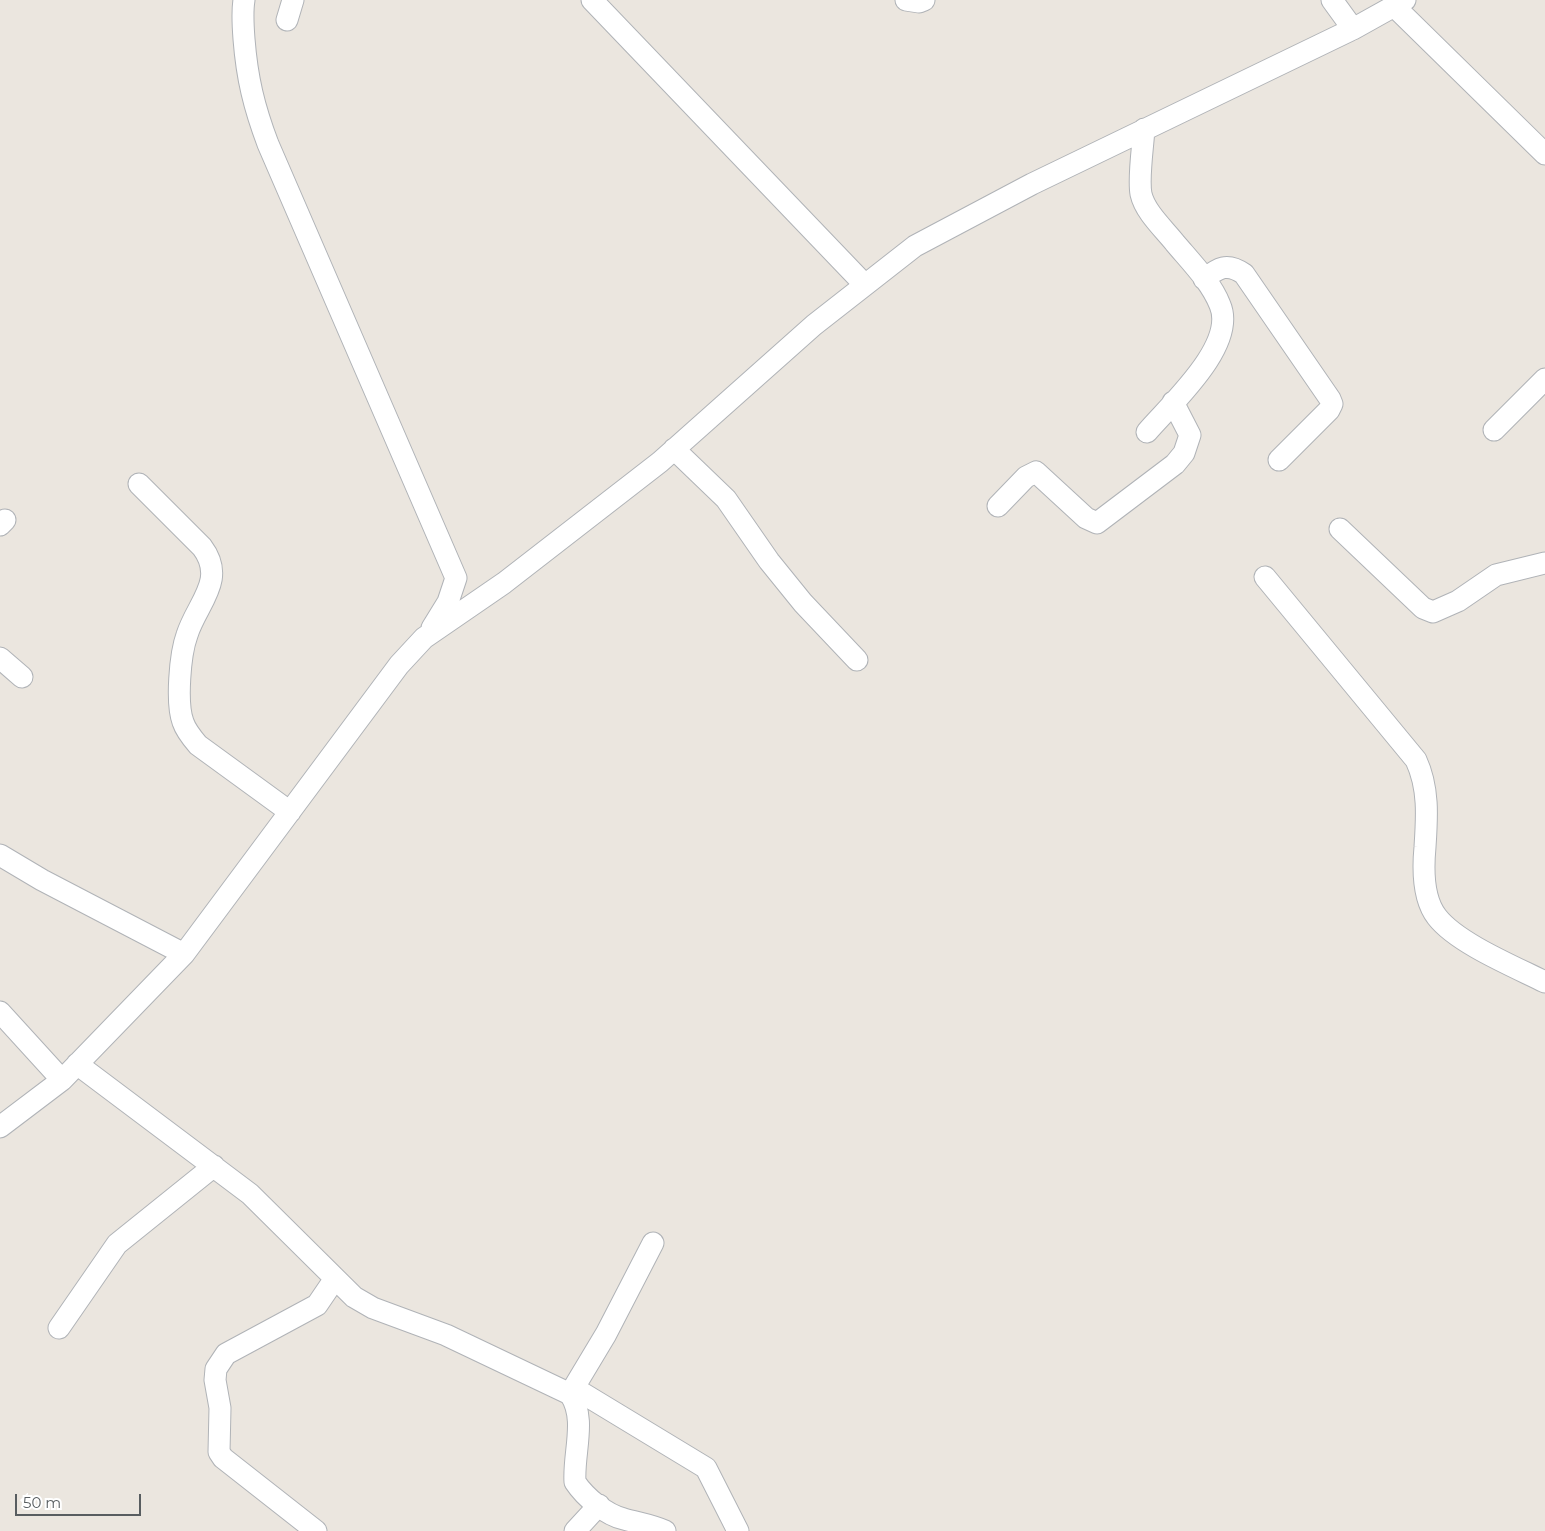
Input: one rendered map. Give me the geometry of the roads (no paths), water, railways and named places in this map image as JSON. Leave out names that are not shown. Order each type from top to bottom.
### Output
[{"type":"street","points":[[592,0],[865,285]]},
{"type":"street","points":[[906,0],[919,2],[924,0]]},
{"type":"street","points":[[1332,0],[1353,29]]},
{"type":"street","points":[[0,1127],[62,1080],[184,954],[399,665],[424,638],[448,602],[456,578],[332,296],[265,137],[254,106],[247,76],[242,1]]},
{"type":"street","points":[[424,638],[504,583],[674,449],[814,325],[915,246],[1032,184],[1353,29],[1400,3],[1545,154]]},
{"type":"street","points":[[1144,129],[1141,193],[1146,207],[1204,279],[1220,306],[1219,339],[1211,358],[1147,432]]},
{"type":"street","points":[[1204,279],[1218,268],[1225,266],[1235,267],[1244,274],[1330,399],[1332,404],[1329,410],[1279,460]]},
{"type":"street","points":[[1494,430],[1545,379]]},
{"type":"street","points":[[998,506],[1026,477],[1036,472],[1086,518],[1097,522],[1175,464],[1184,453],[1190,435],[1172,402]]},
{"type":"street","points":[[674,449],[726,499],[769,561],[803,603],[857,660]]},
{"type":"street","points":[[139,484],[202,547],[209,556],[213,573],[207,593],[187,632],[183,646],[180,708],[182,722],[188,734],[198,745],[290,812]]},
{"type":"street","points":[[1340,529],[1423,608],[1433,612],[1458,601],[1496,575],[1545,563]]},
{"type":"street","points":[[1265,577],[1416,760],[1423,775],[1427,818],[1424,875],[1436,916],[1464,939],[1545,982]]},
{"type":"street","points":[[0,658],[22,677]]},
{"type":"street","points":[[0,855],[42,880],[184,954]]},
{"type":"street","points":[[0,1012],[62,1080]]},
{"type":"street","points":[[77,1064],[250,1194],[334,1280],[354,1297],[373,1308],[446,1335],[572,1391],[706,1468],[738,1531]]},
{"type":"street","points":[[59,1328],[117,1244],[221,1171]]},
{"type":"street","points":[[572,1391],[606,1334],[653,1244]]},
{"type":"street","points":[[316,1531],[223,1458],[219,1452],[220,1408],[215,1380],[220,1361],[226,1354],[317,1305],[325,1297],[334,1280]]},
{"type":"street","points":[[572,1391],[578,1405],[579,1420],[575,1482],[582,1491],[599,1505],[622,1519],[650,1525],[665,1531]]},
{"type":"street","points":[[574,1531],[599,1505]]}]
